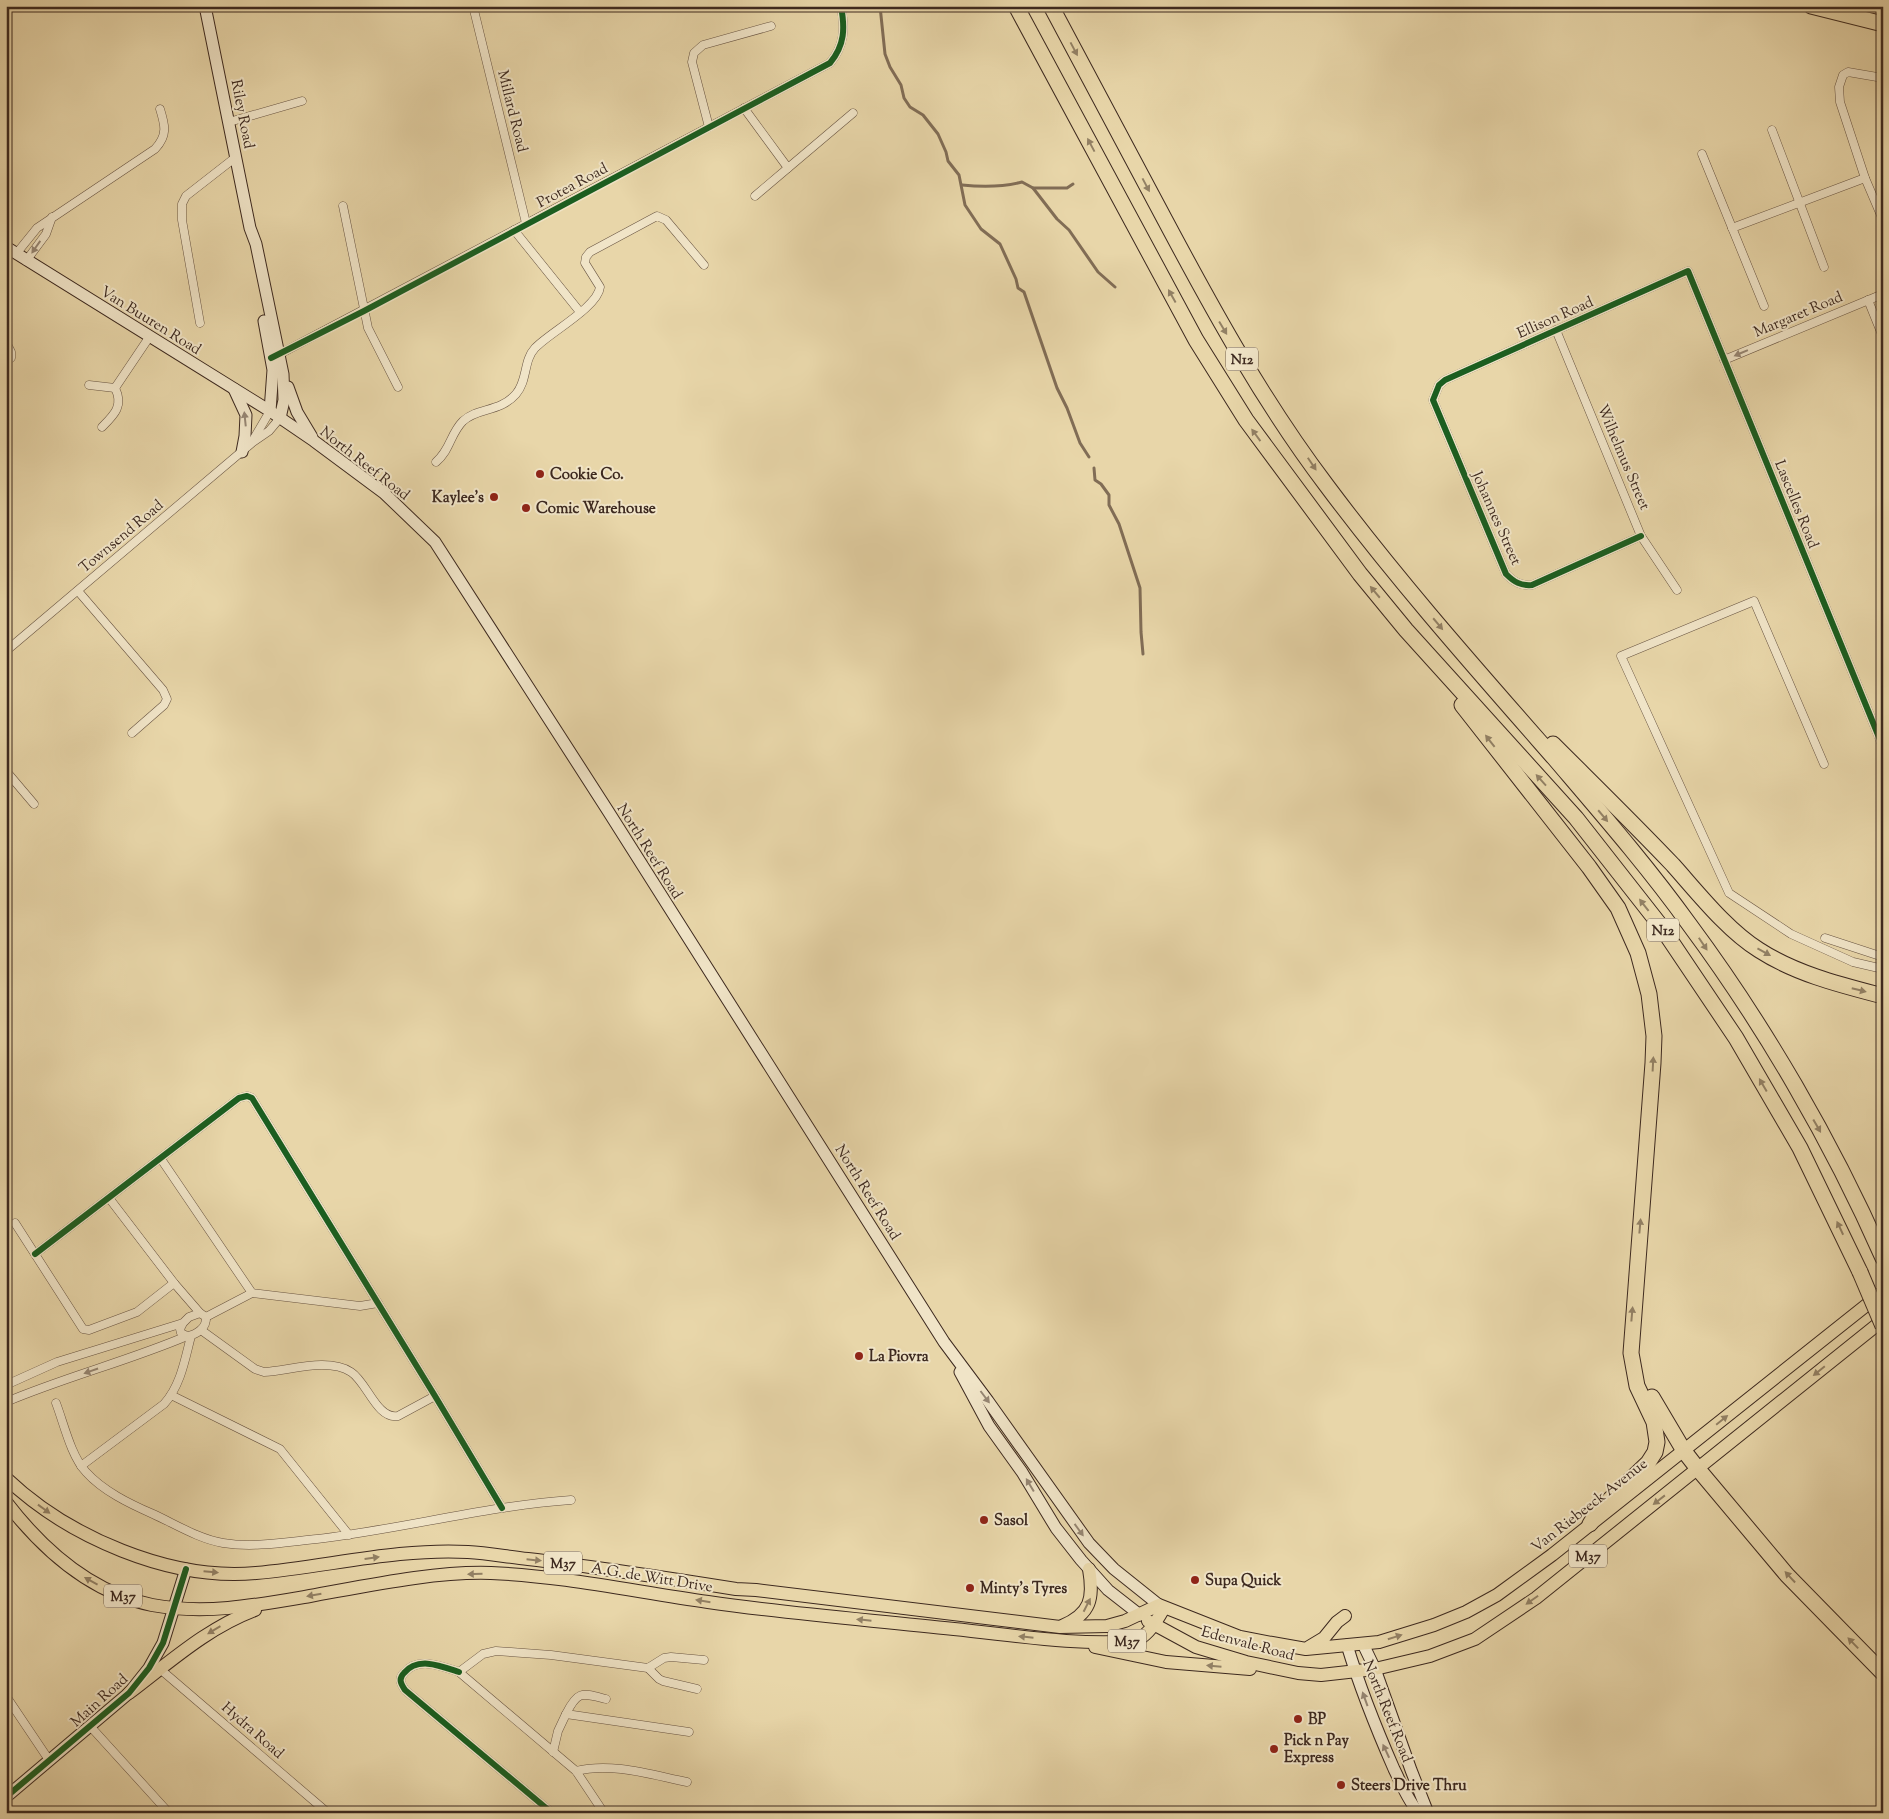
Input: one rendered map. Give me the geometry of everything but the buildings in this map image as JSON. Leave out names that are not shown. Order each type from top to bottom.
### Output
[{"type":"highway","name":"N12","points":[[1016,6],[1196,340],[1246,420],[1354,566],[1406,630],[1576,818],[1660,925],[1736,1038],[1800,1148],[1860,1272],[1883,1326]]},
{"type":"highway","name":"N12","points":[[1051,6],[1222,326],[1270,404],[1324,482],[1384,560],[1606,819],[1690,924],[1761,1029],[1816,1123],[1855,1196],[1882,1255]]},
{"type":"highway","points":[[1811,6],[1883,24]]},
{"type":"highway","points":[[1406,630],[1486,737],[1589,867],[1618,908],[1638,953],[1649,994],[1654,1036],[1654,1063],[1630,1353],[1636,1380],[1654,1422],[1657,1442],[1655,1452],[1648,1463],[1600,1510],[1590,1524]]},
{"type":"highway","points":[[1457,646],[1659,851],[1730,926],[1758,950],[1836,984],[1883,996]]},
{"type":"highway","points":[[1630,1353],[1647,1389],[1684,1451],[1698,1469],[1787,1575],[1883,1673]]},
{"type":"main road","name":"Riley Road","points":[[205,6],[250,228],[256,244],[275,357],[282,374],[284,400],[280,418]]},
{"type":"main road","name":"Van Buuren Road","points":[[11,251],[270,410],[280,418]]},
{"type":"main road","name":"Riley Road","points":[[270,410],[272,370],[275,357]]},
{"type":"main road","points":[[282,374],[297,412],[314,441]]},
{"type":"main road","points":[[234,389],[246,415],[242,452]]},
{"type":"main road","name":"North Reef Road","points":[[280,418],[384,493],[435,542],[946,1344],[1089,1544],[1114,1569],[1161,1606]]},
{"type":"main road","name":"Van Riebeeck Avenue","points":[[1272,1644],[1306,1648],[1363,1644],[1396,1637],[1434,1625],[1466,1612],[1497,1596],[1684,1451],[1883,1292]]},
{"type":"main road","name":"M37","points":[[1355,1672],[1430,1656],[1475,1639],[1536,1598],[1883,1320]]},
{"type":"main road","name":"North Reef Road","points":[[946,1344],[990,1426],[1022,1472],[1056,1528],[1108,1590],[1140,1615]]},
{"type":"main road","name":"A.G. de Witt Drive","points":[[6,1478],[47,1511],[100,1541],[132,1554],[186,1569],[241,1574],[426,1552],[467,1552],[599,1567],[736,1589],[1060,1627],[1107,1626],[1125,1621],[1161,1606]]},
{"type":"main road","name":"A.G. de Witt Drive","points":[[6,1502],[44,1546],[62,1562],[84,1577],[132,1600],[173,1608],[201,1610],[274,1603],[412,1579],[454,1574],[491,1573],[556,1579],[734,1606],[1074,1642],[1136,1641],[1154,1626],[1161,1606]]},
{"type":"main road","points":[[556,1562],[556,1579]]},
{"type":"main road","points":[[598,1585],[599,1567]]},
{"type":"main road","name":"Main Road","points":[[6,1797],[129,1692],[158,1654],[163,1644],[186,1569]]},
{"type":"main road","points":[[1060,1627],[1075,1619],[1088,1605],[1092,1588],[1089,1569]]},
{"type":"main road","points":[[129,1692],[213,1630],[243,1615],[274,1603]]},
{"type":"main road","name":"Edenvale Road","points":[[1161,1606],[1240,1637],[1272,1644]]},
{"type":"main road","points":[[930,1626],[932,1612]]},
{"type":"main road","name":"Edenvale Road","points":[[1140,1615],[1154,1626],[1196,1647],[1246,1662],[1298,1673],[1321,1675],[1355,1672]]},
{"type":"main road","points":[[1306,1648],[1324,1638],[1337,1622],[1345,1616]]},
{"type":"main road","points":[[1074,1642],[1166,1662],[1298,1673]]},
{"type":"main road","name":"North Reef Road","points":[[1363,1644],[1375,1669],[1428,1813]]},
{"type":"main road","name":"North Reef Road","points":[[1347,1645],[1374,1725],[1414,1808],[1419,1813]]},
{"type":"street","name":"Millard Road","points":[[472,6],[526,223]]},
{"type":"street","name":"Protea Road","points":[[275,357],[830,63],[837,54],[842,42],[844,20],[841,6]]},
{"type":"street","points":[[709,126],[692,62],[694,53],[703,45],[771,26]]},
{"type":"street","points":[[1883,78],[1848,72],[1843,75],[1839,83],[1840,102],[1865,178],[1883,220]]},
{"type":"street","points":[[229,122],[302,101]]},
{"type":"street","points":[[11,251],[52,217],[155,148],[164,136],[165,127],[160,108]]},
{"type":"street","points":[[744,108],[788,168]]},
{"type":"street","points":[[755,196],[853,113]]},
{"type":"street","points":[[1772,130],[1824,268]]},
{"type":"street","points":[[1702,154],[1764,306]]},
{"type":"street","points":[[200,323],[182,220],[182,204],[186,196],[236,157]]},
{"type":"street","points":[[1732,228],[1865,178]]},
{"type":"street","points":[[343,206],[368,328],[398,387]]},
{"type":"street","points":[[26,261],[46,234],[52,217]]},
{"type":"street","points":[[436,462],[444,455],[456,429],[464,420],[507,403],[518,392],[524,380],[528,358],[534,349],[597,297],[600,287],[585,263],[586,257],[590,252],[653,217],[662,217],[704,265]]},
{"type":"street","points":[[514,230],[580,312]]},
{"type":"street","name":"Ellison Road","points":[[1436,390],[1445,380],[1688,271]]},
{"type":"street","name":"Lascelles Road","points":[[1688,271],[1883,747]]},
{"type":"street","name":"Margaret Road","points":[[1724,360],[1883,294]]},
{"type":"street","points":[[1868,300],[1883,337]]},
{"type":"street","name":"Wilhelmus Street","points":[[1556,330],[1641,536],[1677,590]]},
{"type":"street","points":[[115,388],[150,336]]},
{"type":"street","points":[[6,342],[12,352],[11,358],[6,362]]},
{"type":"street","points":[[89,386],[115,388]]},
{"type":"street","points":[[102,427],[116,413],[119,406],[118,393],[115,388]]},
{"type":"street","name":"Johannes Street","points":[[1436,390],[1434,404],[1506,574],[1513,580],[1526,585],[1532,585],[1641,536]]},
{"type":"street","name":"Townsend Road","points":[[252,442],[270,410]]},
{"type":"street","name":"Townsend Road","points":[[6,651],[252,442],[269,430],[280,418]]},
{"type":"street","points":[[78,591],[163,690],[167,699],[164,705],[132,733]]},
{"type":"street","points":[[1824,764],[1754,601],[1621,656],[1729,893],[1791,934],[1853,962],[1883,970]]},
{"type":"street","points":[[6,771],[34,804]]},
{"type":"street","points":[[1825,938],[1883,957]]},
{"type":"street","points":[[36,1254],[239,1098],[247,1096],[252,1098],[502,1508]]},
{"type":"street","points":[[160,1159],[252,1293]]},
{"type":"street","points":[[6,1402],[48,1385],[189,1336],[206,1325],[203,1315],[174,1282],[109,1198]]},
{"type":"street","points":[[15,1223],[83,1329],[89,1330],[136,1312],[174,1282]]},
{"type":"street","points":[[189,1336],[181,1333],[180,1329],[189,1317],[203,1315],[252,1293],[360,1306],[378,1303]]},
{"type":"street","points":[[6,1385],[57,1362],[183,1324]]},
{"type":"street","points":[[201,1330],[256,1369],[264,1372],[321,1365],[349,1370],[355,1375],[380,1409],[392,1418],[435,1396]]},
{"type":"street","points":[[81,1466],[164,1404],[171,1396],[178,1381],[189,1336]]},
{"type":"street","points":[[131,1339],[137,1355]]},
{"type":"street","points":[[171,1396],[280,1449],[349,1535]]},
{"type":"street","points":[[56,1403],[81,1466],[96,1481],[131,1504],[202,1537],[221,1543],[236,1545],[262,1544],[349,1535],[502,1508],[571,1500]]},
{"type":"street","points":[[459,1672],[483,1654],[496,1651],[551,1655],[648,1668],[663,1681],[697,1689]]},
{"type":"street","points":[[648,1668],[664,1658],[704,1660]]},
{"type":"street","points":[[552,1813],[405,1690],[400,1683],[401,1676],[408,1668],[427,1663],[459,1672],[576,1771],[604,1813]]},
{"type":"street","name":"Hydra Road","points":[[160,1669],[328,1813]]},
{"type":"street","points":[[553,1752],[558,1732],[573,1700],[578,1695],[584,1694],[606,1699]]},
{"type":"street","points":[[6,1696],[49,1760]]},
{"type":"street","points":[[566,1714],[689,1732]]},
{"type":"street","points":[[90,1726],[169,1813]]},
{"type":"street","points":[[576,1771],[588,1768],[607,1768],[687,1782]]},
{"type":"waterway","points":[[880,6],[885,54],[890,67],[901,85],[904,98],[910,107],[923,115],[938,134],[948,161],[959,175],[965,205],[981,229],[1000,244],[1016,279],[1018,288],[1024,292],[1057,388],[1067,408],[1080,443],[1089,457]]},
{"type":"waterway","points":[[962,185],[992,186],[1022,182],[1033,188],[1057,219],[1069,230],[1098,272],[1115,287]]},
{"type":"waterway","points":[[1033,188],[1067,188],[1073,184]]},
{"type":"waterway","points":[[1094,468],[1095,480],[1101,484],[1109,495],[1109,505],[1119,524],[1140,588],[1143,654]]},
{"type":"cycle path","points":[[271,358],[364,311],[830,63],[839,50],[843,36],[841,6]]},
{"type":"cycle path","points":[[1641,536],[1532,585],[1524,585],[1515,581],[1506,574],[1433,400],[1439,385],[1445,380],[1688,271],[1883,747]]},
{"type":"cycle path","points":[[35,1254],[239,1098],[247,1096],[252,1098],[502,1508]]},
{"type":"cycle path","points":[[6,1797],[129,1693],[149,1668],[163,1643],[186,1569]]},
{"type":"cycle path","points":[[459,1672],[437,1665],[416,1665],[402,1675],[401,1682],[405,1690],[552,1813]]},
{"type":"place","name":"Cookie Co.","points":[[540,474]]},
{"type":"place","name":"Kaylee's","points":[[494,497]]},
{"type":"place","name":"Comic Warehouse","points":[[526,508]]},
{"type":"place","name":"La Piovra","points":[[859,1356]]},
{"type":"place","name":"Sasol","points":[[984,1520]]},
{"type":"place","name":"Supa Quick","points":[[1195,1580]]},
{"type":"place","name":"Minty's Tyres","points":[[970,1588]]},
{"type":"place","name":"BP","points":[[1298,1719]]},
{"type":"place","name":"Pick n Pay Express","points":[[1274,1749]]},
{"type":"place","name":"Steers Drive Thru","points":[[1341,1785]]}]
